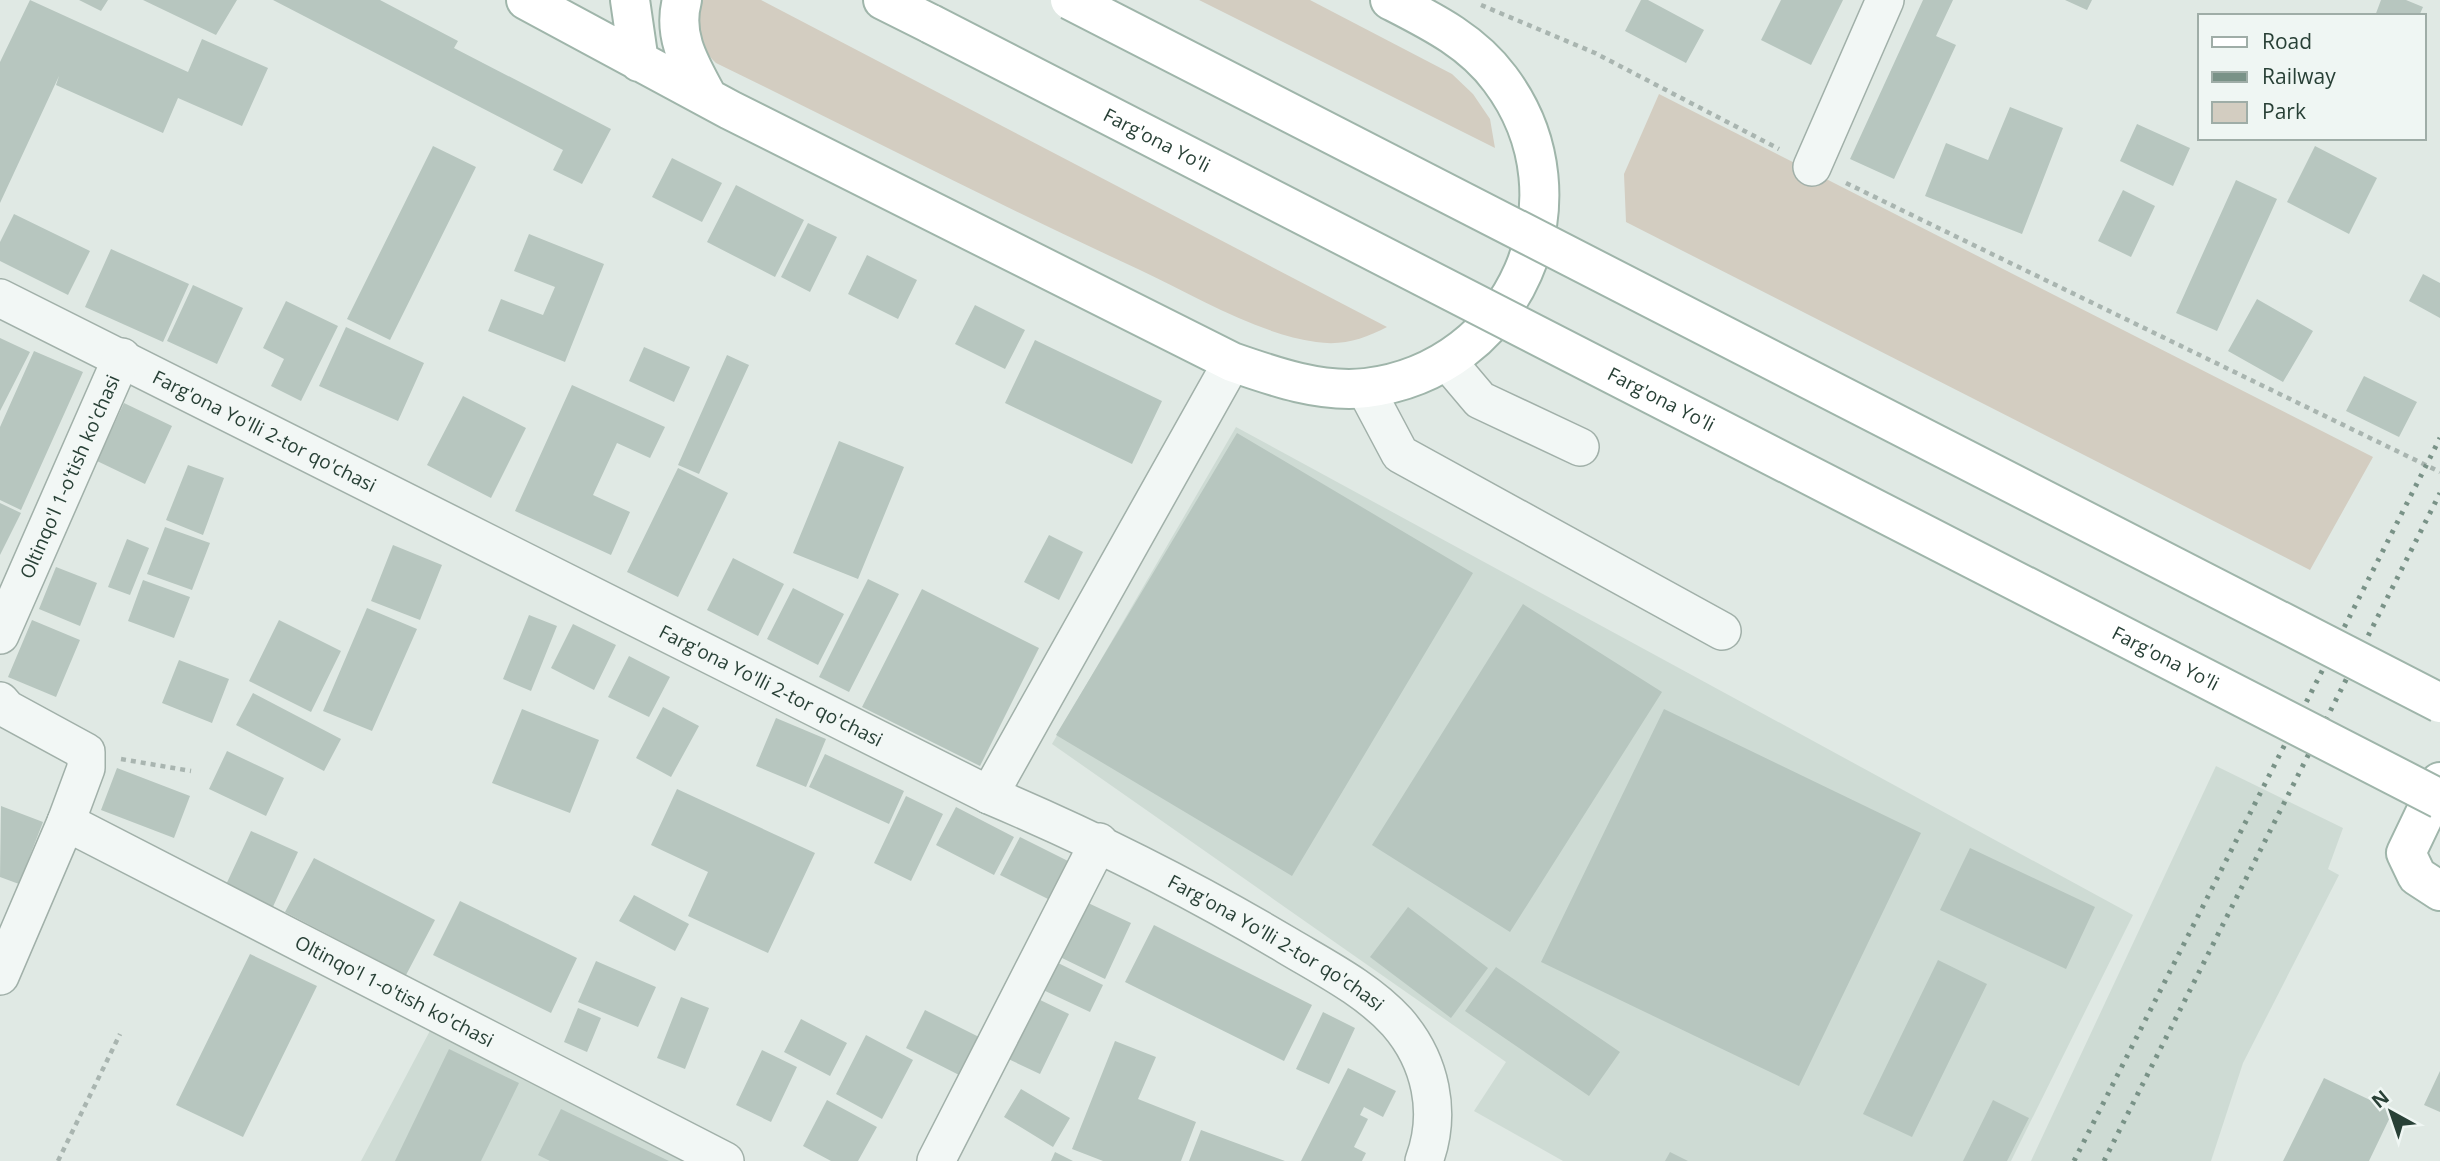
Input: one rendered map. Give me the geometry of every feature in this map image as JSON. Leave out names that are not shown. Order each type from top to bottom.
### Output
[{"type":"main road","points":[[514,0],[583,32]]},
{"type":"main road","points":[[526,0],[708,98],[1232,362],[1306,384],[1335,388],[1365,388],[1411,377],[1447,361],[1492,324],[1523,275],[1539,219],[1538,160],[1517,106],[1484,59],[1438,24],[1390,0]]},
{"type":"main road","points":[[630,0],[639,61]]},
{"type":"main road","points":[[682,0],[677,23],[679,36],[708,98]]},
{"type":"main road","name":"Farg'ona Yo'li","points":[[883,0],[2440,799]]},
{"type":"main road","points":[[1070,0],[2440,702]]},
{"type":"main road","points":[[2440,782],[2406,853],[2417,876],[2440,891]]},
{"type":"street","points":[[1812,167],[1885,0]]},
{"type":"street","name":"Farg'ona Yo'lli 2-tor qo'chasi","points":[[0,298],[989,794],[1099,842],[1241,918],[1315,962],[1381,1006],[1397,1023],[1422,1061],[1434,1104],[1434,1125],[1424,1161]]},
{"type":"street","name":"Oltinqo'l 1-o'tish ko'chasi","points":[[0,635],[122,357]]},
{"type":"street","points":[[1447,361],[1480,400],[1580,447]]},
{"type":"street","points":[[989,794],[1232,362]]},
{"type":"street","points":[[1365,388],[1400,454],[1722,631]]},
{"type":"street","points":[[0,701],[7,709],[86,752],[86,768],[66,822],[2,966]]},
{"type":"street","name":"Oltinqo'l 1-o'tish ko'chasi","points":[[66,822],[725,1161]]},
{"type":"street","points":[[936,1161],[1099,842]]},
{"type":"path","points":[[1471,0],[1595,52],[1812,167],[2440,472]]},
{"type":"path","points":[[86,752],[191,771]]},
{"type":"path","points":[[58,1161],[120,1034]]},
{"type":"shaded area","points":[[1236,427],[2133,915],[2011,1161],[1563,1161],[1474,1111],[1506,1062],[1052,744]]},
{"type":"shaded area","points":[[2216,766],[2343,828],[2328,869],[2339,875],[2243,1063],[2211,1161],[2031,1161]]},
{"type":"shaded area","points":[[432,1027],[696,1161],[361,1161]]},
{"type":"green space","points":[[699,0],[761,0],[1387,327],[1353,340],[1326,343],[1271,331],[1226,312],[716,63],[697,34],[695,17]]},
{"type":"green space","points":[[1199,0],[1310,0],[1452,74],[1473,94],[1490,119],[1495,148]]},
{"type":"green space","points":[[1659,94],[2373,457],[2310,570],[1626,222],[1624,174]]},
{"type":"building","points":[[30,0],[188,72],[202,39],[268,68],[242,126],[178,98],[163,133],[56,85],[59,76],[0,203],[0,62]]},
{"type":"building","points":[[79,0],[108,0],[101,11]]},
{"type":"building","points":[[143,0],[237,0],[216,35]]},
{"type":"building","points":[[273,0],[380,0],[458,41],[454,48],[611,129],[582,184],[553,170],[563,150]]},
{"type":"building","points":[[1641,0],[1648,0],[1704,30],[1686,63],[1625,31]]},
{"type":"building","points":[[1781,0],[1843,0],[1811,65],[1761,40]]},
{"type":"building","points":[[1923,0],[1953,0],[1936,36],[1956,45],[1894,179],[1850,159]]},
{"type":"building","points":[[2065,0],[2092,0],[2087,10]]},
{"type":"building","points":[[2381,0],[2406,0],[2423,7],[2420,14],[2376,14]]},
{"type":"building","points":[[2010,107],[2063,128],[2022,234],[1925,196],[1946,143],[1988,160]]},
{"type":"building","points":[[2137,124],[2190,148],[2173,186],[2120,161]]},
{"type":"building","points":[[433,146],[476,167],[390,340],[347,319]]},
{"type":"building","points":[[2315,146],[2377,178],[2349,234],[2287,202]]},
{"type":"building","points":[[672,158],[722,183],[702,222],[652,197]]},
{"type":"building","points":[[2236,180],[2277,199],[2217,331],[2176,313]]},
{"type":"building","points":[[736,185],[804,220],[775,277],[707,242]]},
{"type":"building","points":[[2123,190],[2155,206],[2131,257],[2098,241]]},
{"type":"building","points":[[14,214],[90,251],[68,295],[0,261],[0,242]]},
{"type":"building","points":[[808,223],[837,237],[810,292],[781,277]]},
{"type":"building","points":[[529,234],[604,264],[565,362],[488,331],[501,299],[543,315],[555,287],[514,271]]},
{"type":"building","points":[[111,249],[189,284],[163,342],[85,307]]},
{"type":"building","points":[[867,255],[917,280],[898,319],[848,294]]},
{"type":"building","points":[[2423,274],[2440,283],[2440,318],[2409,301]]},
{"type":"building","points":[[193,285],[243,308],[217,364],[167,341]]},
{"type":"building","points":[[2257,299],[2313,331],[2283,382],[2228,351]]},
{"type":"building","points":[[286,301],[338,326],[301,401],[271,386],[284,359],[263,348]]},
{"type":"building","points":[[975,305],[1025,330],[1005,369],[955,344]]},
{"type":"building","points":[[346,327],[424,363],[398,421],[319,386]]},
{"type":"building","points":[[0,338],[30,352],[0,411]]},
{"type":"building","points":[[1035,340],[1162,401],[1132,464],[1005,403]]},
{"type":"building","points":[[644,347],[690,367],[674,402],[629,381]]},
{"type":"building","points":[[34,351],[83,372],[21,510],[0,500],[0,427]]},
{"type":"building","points":[[727,355],[749,365],[699,474],[678,465]]},
{"type":"building","points":[[2364,376],[2417,402],[2399,437],[2346,411]]},
{"type":"building","points":[[572,385],[665,427],[650,458],[617,443],[593,495],[630,512],[611,555],[515,511]]},
{"type":"building","points":[[463,396],[526,428],[491,498],[427,465]]},
{"type":"building","points":[[124,403],[172,426],[145,484],[97,461]]},
{"type":"building","points":[[1237,433],[1473,573],[1292,876],[1056,735]]},
{"type":"building","points":[[839,441],[904,467],[858,579],[793,553]]},
{"type":"building","points":[[188,465],[224,478],[203,535],[166,520]]},
{"type":"building","points":[[678,468],[728,493],[678,597],[627,572]]},
{"type":"building","points":[[0,503],[21,513],[0,555]]},
{"type":"building","points":[[165,527],[210,543],[192,590],[147,574]]},
{"type":"building","points":[[1049,535],[1083,552],[1059,600],[1024,582]]},
{"type":"building","points":[[127,539],[149,548],[130,595],[108,587]]},
{"type":"building","points":[[393,545],[442,565],[420,620],[371,601]]},
{"type":"building","points":[[733,558],[784,584],[758,636],[707,610]]},
{"type":"building","points":[[56,567],[97,583],[80,626],[39,609]]},
{"type":"building","points":[[868,579],[899,594],[849,692],[819,677]]},
{"type":"building","points":[[143,580],[190,597],[174,638],[128,621]]},
{"type":"building","points":[[793,588],[844,614],[818,665],[767,639]]},
{"type":"building","points":[[922,589],[1039,648],[980,766],[862,707]]},
{"type":"building","points":[[1523,604],[1662,692],[1510,932],[1372,845]]},
{"type":"building","points":[[367,608],[417,629],[372,731],[323,711]]},
{"type":"building","points":[[529,615],[557,626],[531,691],[503,679]]},
{"type":"building","points":[[32,620],[80,640],[56,697],[8,677]]},
{"type":"building","points":[[279,620],[341,651],[311,712],[249,681]]},
{"type":"building","points":[[573,624],[616,645],[594,690],[551,668]]},
{"type":"building","points":[[629,656],[670,677],[649,717],[608,697]]},
{"type":"building","points":[[179,660],[229,679],[212,723],[162,703]]},
{"type":"building","points":[[253,693],[341,739],[324,771],[236,725]]},
{"type":"building","points":[[663,707],[699,726],[671,777],[636,758]]},
{"type":"building","points":[[522,709],[599,740],[570,813],[492,783]]},
{"type":"building","points":[[1664,709],[1921,833],[1799,1086],[1541,962]]},
{"type":"building","points":[[776,718],[826,739],[806,787],[756,766]]},
{"type":"building","points":[[227,751],[284,778],[266,816],[209,789]]},
{"type":"building","points":[[825,754],[904,791],[889,824],[809,787]]},
{"type":"building","points":[[117,768],[190,796],[174,838],[101,810]]},
{"type":"building","points":[[677,789],[815,853],[768,953],[688,916],[708,872],[651,845]]},
{"type":"building","points":[[906,796],[943,814],[911,881],[874,863]]},
{"type":"building","points":[[1,806],[43,822],[19,884],[0,877]]},
{"type":"building","points":[[956,807],[1014,837],[994,875],[936,845]]},
{"type":"building","points":[[251,831],[298,852],[271,911],[224,889]]},
{"type":"building","points":[[1020,837],[1078,866],[1058,904],[1000,875]]},
{"type":"building","points":[[1970,848],[2095,907],[2066,969],[1940,910]]},
{"type":"building","points":[[314,858],[435,920],[406,975],[285,912]]},
{"type":"building","points":[[634,895],[689,924],[675,951],[619,921]]},
{"type":"building","points":[[460,901],[577,958],[551,1013],[433,955]]},
{"type":"building","points":[[1086,902],[1131,923],[1105,979],[1060,957]]},
{"type":"building","points":[[1408,907],[1488,968],[1451,1018],[1370,957]]},
{"type":"building","points":[[1154,925],[1312,1005],[1284,1061],[1125,982]]},
{"type":"building","points":[[250,954],[317,986],[243,1137],[176,1105]]},
{"type":"building","points":[[1938,960],[1987,984],[1912,1137],[1863,1114]]},
{"type":"building","points":[[596,961],[656,987],[638,1027],[578,1002]]},
{"type":"building","points":[[1054,961],[1103,985],[1090,1012],[1041,989]]},
{"type":"building","points":[[1496,967],[1620,1052],[1589,1096],[1465,1011]]},
{"type":"building","points":[[1032,996],[1069,1014],[1040,1074],[1004,1057]]},
{"type":"building","points":[[681,997],[709,1008],[685,1069],[657,1058]]},
{"type":"building","points":[[578,1008],[601,1018],[587,1052],[564,1042]]},
{"type":"building","points":[[925,1010],[983,1039],[963,1077],[906,1048]]},
{"type":"building","points":[[1323,1012],[1355,1028],[1329,1084],[1296,1069]]},
{"type":"building","points":[[801,1019],[847,1043],[830,1076],[784,1052]]},
{"type":"building","points":[[866,1035],[913,1060],[882,1119],[836,1094]]},
{"type":"building","points":[[1115,1041],[1156,1057],[1138,1099],[1196,1122],[1181,1161],[1103,1161],[1072,1149]]},
{"type":"building","points":[[449,1049],[519,1083],[481,1161],[395,1161]]},
{"type":"building","points":[[762,1050],[797,1067],[771,1122],[736,1105]]},
{"type":"building","points":[[1348,1068],[1396,1091],[1383,1117],[1364,1107],[1360,1115],[1368,1119],[1354,1147],[1366,1153],[1362,1161],[1301,1161]]},
{"type":"building","points":[[2440,1071],[2440,1112],[2424,1105]]},
{"type":"building","points":[[2324,1078],[2393,1111],[2369,1161],[2283,1161]]},
{"type":"building","points":[[1021,1089],[1070,1118],[1053,1147],[1004,1117]]},
{"type":"building","points":[[827,1100],[877,1127],[858,1161],[831,1161],[803,1146]]},
{"type":"building","points":[[1993,1100],[2029,1118],[2007,1161],[1963,1161]]},
{"type":"building","points":[[561,1109],[669,1161],[550,1161],[538,1155]]},
{"type":"building","points":[[1201,1130],[1285,1161],[1189,1161]]},
{"type":"building","points":[[1055,1152],[1073,1161],[1051,1161]]},
{"type":"building","points":[[1670,1152],[1688,1161],[1665,1161]]},
{"type":"railway","points":[[2074,1161],[2440,438]]},
{"type":"railway","points":[[2104,1161],[2440,493]]}]
